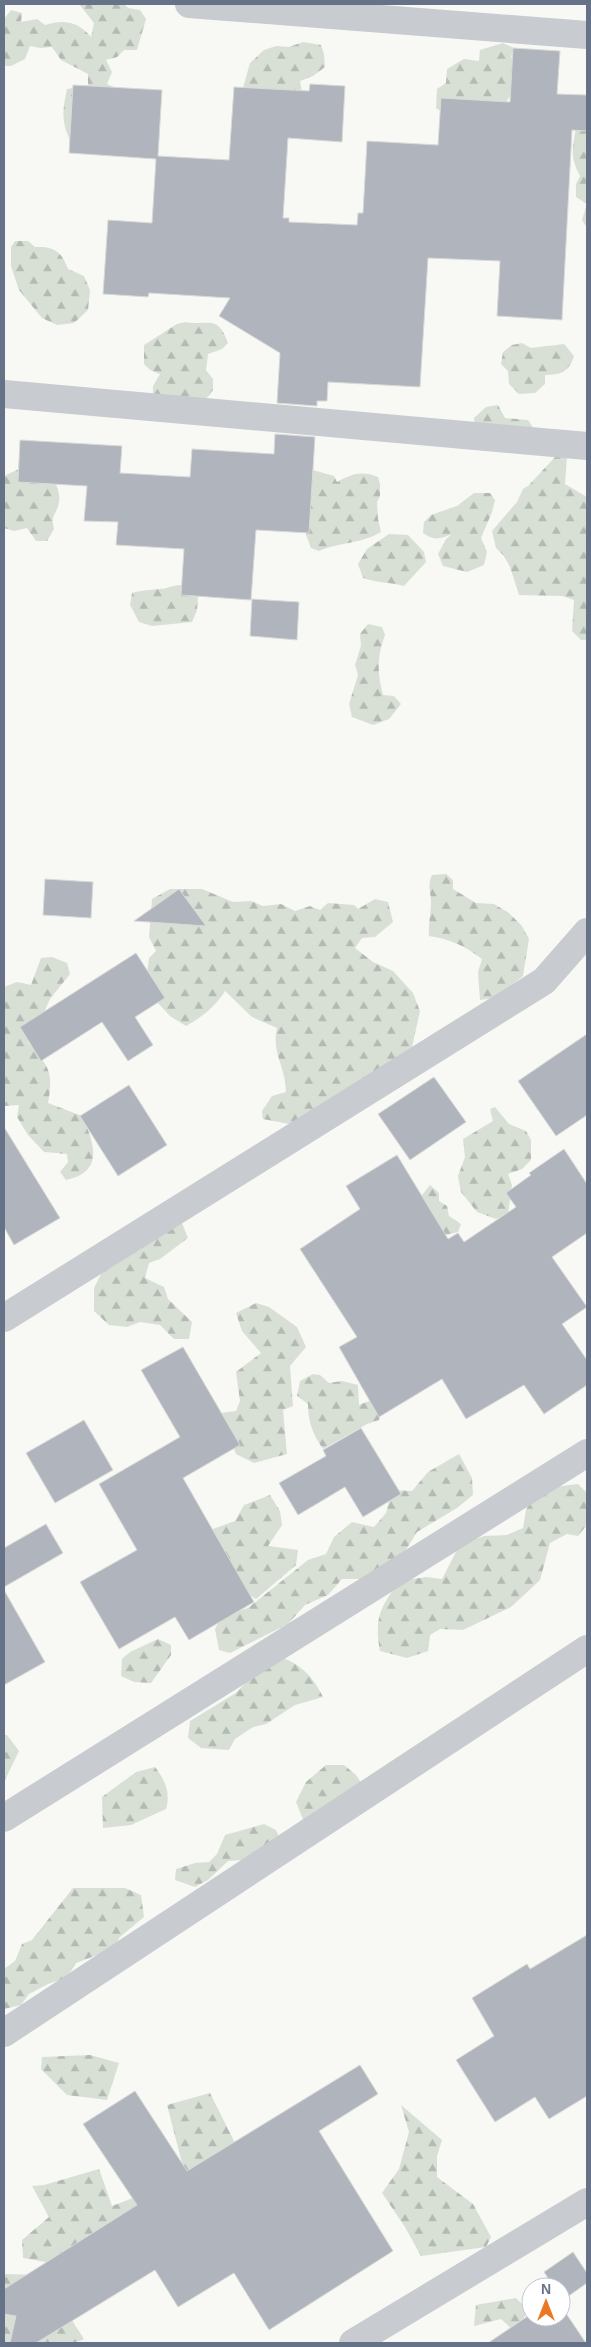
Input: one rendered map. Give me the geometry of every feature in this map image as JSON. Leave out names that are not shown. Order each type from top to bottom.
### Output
[{"type":"street","points":[[189,4],[587,35]]},
{"type":"street","points":[[4,394],[587,446]]},
{"type":"street","points":[[4,1318],[544,981],[587,932]]},
{"type":"street","points":[[4,1818],[587,1453]]},
{"type":"street","points":[[4,2033],[587,1649]]},
{"type":"street","points":[[353,2343],[587,2202]]},
{"type":"green space","points":[[79,4],[124,4],[128,8],[140,10],[146,19],[137,50],[124,50],[117,57],[106,60],[112,72],[107,84],[120,90],[72,144],[64,123],[64,104],[67,89],[88,85],[88,74],[61,60],[52,47],[40,48],[30,46],[25,59],[11,66],[4,66],[4,19],[11,10],[22,13],[21,22],[37,19],[45,25],[59,22],[71,23],[81,28],[91,37],[94,23]]},
{"type":"green space","points":[[303,42],[321,45],[325,67],[313,76],[300,81],[303,97],[259,105],[233,98],[241,95],[250,63],[264,50],[276,46],[289,47]]},
{"type":"green space","points":[[503,43],[514,48],[511,57],[518,66],[511,95],[499,111],[450,117],[436,108],[437,89],[446,83],[447,69],[464,59],[479,61],[480,50]]},
{"type":"green space","points":[[587,114],[587,204],[576,197],[576,184],[580,176],[574,161],[573,149],[577,121]]},
{"type":"green space","points":[[587,204],[587,228],[582,220]]},
{"type":"green space","points":[[15,241],[28,241],[35,247],[47,247],[56,251],[63,258],[68,269],[84,276],[90,290],[88,310],[74,323],[57,325],[42,318],[19,290],[11,266],[11,247]]},
{"type":"green space","points":[[185,322],[211,323],[216,325],[224,334],[228,343],[222,349],[208,354],[206,370],[213,379],[213,390],[205,400],[153,403],[153,386],[160,374],[150,370],[144,364],[144,345],[177,324]]},
{"type":"green space","points":[[522,343],[531,348],[564,344],[574,356],[570,366],[564,372],[545,375],[545,384],[535,393],[519,394],[509,384],[508,371],[501,364],[503,352],[512,345]]},
{"type":"green space","points":[[498,405],[505,418],[528,420],[534,429],[475,427],[474,418],[486,407]]},
{"type":"green space","points":[[568,443],[565,484],[587,497],[587,640],[581,640],[572,631],[574,600],[562,596],[519,595],[510,567],[504,556],[496,548],[492,531],[517,502],[523,489]]},
{"type":"green space","points":[[19,469],[51,474],[56,485],[59,493],[59,502],[53,519],[54,529],[47,541],[36,541],[27,528],[14,531],[4,528],[4,476]]},
{"type":"green space","points":[[313,470],[334,476],[337,482],[362,473],[378,477],[380,496],[377,502],[381,532],[366,539],[319,551],[311,548],[306,535],[307,517],[298,471]]},
{"type":"green space","points":[[474,493],[490,493],[495,500],[481,538],[487,552],[484,565],[467,572],[443,566],[438,554],[446,539],[452,534],[437,538],[430,537],[423,533],[424,522],[431,515],[457,506]]},
{"type":"green space","points":[[389,534],[408,535],[424,552],[426,562],[404,586],[363,578],[358,564],[367,549]]},
{"type":"green space","points":[[180,585],[188,588],[198,597],[197,610],[192,622],[152,626],[139,622],[130,605],[132,593]]},
{"type":"green space","points":[[368,624],[382,627],[385,635],[380,650],[379,665],[383,695],[394,696],[401,704],[389,719],[373,725],[352,717],[349,704],[358,675],[355,665],[361,646],[360,634]]},
{"type":"green space","points":[[446,874],[453,880],[453,889],[476,903],[494,904],[509,913],[522,926],[529,939],[523,976],[495,998],[480,1000],[478,972],[482,959],[470,950],[457,944],[429,936],[431,903],[429,886],[432,875]]},
{"type":"green space","points":[[170,889],[202,889],[233,902],[251,901],[263,906],[281,904],[295,911],[310,906],[320,910],[328,903],[354,905],[358,909],[375,899],[388,902],[393,922],[375,937],[362,938],[355,948],[373,962],[393,971],[413,993],[420,1011],[412,1047],[393,1071],[289,1124],[263,1119],[262,1111],[272,1096],[286,1092],[284,1075],[276,1045],[277,1028],[252,1017],[225,991],[208,1011],[186,1026],[170,1016],[145,989],[149,958],[156,951],[149,937],[152,899]]},
{"type":"green space","points":[[52,957],[67,963],[70,974],[50,999],[45,1010],[49,1019],[34,1041],[28,1042],[45,1063],[50,1075],[48,1103],[82,1116],[93,1146],[91,1164],[86,1171],[66,1180],[60,1172],[68,1162],[67,1154],[44,1152],[28,1135],[17,1117],[19,1105],[4,1106],[4,987],[17,982],[31,985],[41,958]]},
{"type":"green space","points":[[495,1107],[509,1124],[526,1131],[531,1140],[531,1160],[522,1169],[508,1174],[512,1185],[508,1214],[496,1219],[477,1212],[461,1192],[458,1176],[465,1157],[463,1139],[493,1121],[490,1109]]},
{"type":"green space","points":[[430,1185],[439,1193],[439,1201],[447,1206],[449,1216],[461,1224],[458,1232],[436,1238],[419,1199]]},
{"type":"green space","points":[[182,1223],[188,1238],[160,1259],[149,1263],[145,1278],[164,1287],[168,1299],[192,1322],[189,1339],[174,1339],[160,1325],[140,1322],[127,1327],[109,1325],[94,1311],[94,1288],[103,1270]]},
{"type":"green space","points":[[256,1303],[269,1307],[297,1327],[306,1347],[290,1366],[293,1406],[283,1410],[287,1454],[254,1463],[236,1454],[221,1413],[236,1411],[240,1401],[236,1372],[261,1353],[242,1331],[236,1313]]},
{"type":"green space","points":[[313,1374],[320,1375],[329,1383],[342,1381],[358,1385],[359,1405],[369,1401],[381,1408],[379,1420],[367,1424],[323,1449],[316,1439],[312,1428],[308,1404],[297,1396],[300,1381]]},
{"type":"green space","points":[[459,1454],[472,1478],[473,1495],[457,1508],[417,1532],[401,1558],[371,1579],[342,1579],[328,1595],[305,1605],[288,1624],[230,1653],[219,1650],[215,1629],[222,1616],[248,1608],[308,1560],[326,1554],[334,1537],[352,1522],[374,1527],[386,1513],[392,1490],[412,1491],[428,1472]]},
{"type":"green space","points":[[578,1484],[587,1493],[587,1525],[578,1536],[567,1534],[550,1543],[540,1580],[511,1607],[463,1630],[440,1629],[430,1635],[428,1651],[407,1658],[380,1651],[378,1621],[380,1613],[400,1581],[426,1577],[442,1579],[457,1550],[470,1541],[484,1536],[507,1535],[523,1528],[526,1510],[534,1494],[555,1487]]},
{"type":"green space","points":[[270,1495],[280,1511],[282,1525],[268,1546],[298,1550],[296,1565],[256,1599],[248,1594],[208,1541],[213,1529],[235,1521],[244,1505]]},
{"type":"green space","points":[[158,1639],[171,1645],[171,1655],[151,1683],[134,1682],[121,1676],[122,1659],[130,1652]]},
{"type":"green space","points":[[281,1657],[306,1672],[323,1697],[295,1705],[266,1724],[253,1727],[235,1739],[229,1750],[201,1748],[188,1738],[190,1721],[236,1693],[262,1665]]},
{"type":"green space","points":[[4,1735],[7,1735],[19,1751],[4,1782]]},
{"type":"green space","points":[[326,1765],[344,1765],[356,1775],[365,1789],[304,1822],[296,1802],[306,1782]]},
{"type":"green space","points":[[155,1767],[166,1787],[168,1798],[166,1809],[131,1825],[103,1828],[102,1797],[136,1772]]},
{"type":"green space","points":[[264,1824],[276,1830],[281,1842],[256,1859],[228,1861],[208,1880],[195,1887],[175,1880],[176,1869],[195,1863],[209,1862],[217,1854],[225,1835]]},
{"type":"green space","points":[[73,1888],[125,1888],[141,1895],[144,1917],[120,1937],[113,1949],[76,1963],[66,1978],[48,1984],[29,1994],[21,2005],[4,2009],[4,1969],[15,1961],[22,1944],[32,1940]]},
{"type":"green space","points":[[90,2055],[119,2063],[107,2100],[67,2095],[41,2069],[42,2057]]},
{"type":"green space","points":[[210,2093],[241,2155],[56,2264],[23,2258],[22,2240],[49,2217],[32,2186],[44,2185],[99,2169],[112,2206],[141,2195],[182,2163],[167,2105]]},
{"type":"green space","points":[[401,2105],[442,2140],[437,2156],[437,2177],[473,2204],[491,2237],[486,2247],[421,2256],[405,2227],[382,2193],[399,2169],[409,2132]]},
{"type":"green space","points":[[4,2274],[43,2275],[84,2339],[64,2344],[26,2339],[20,2343],[4,2343]]},
{"type":"green space","points":[[516,2298],[521,2303],[521,2322],[514,2331],[501,2319],[474,2326],[476,2305]]},
{"type":"building","points":[[513,48],[560,51],[557,94],[587,95],[587,131],[572,130],[562,320],[497,316],[500,261],[428,258],[420,387],[328,382],[327,401],[317,401],[317,406],[277,403],[280,353],[219,316],[230,298],[149,293],[148,297],[103,294],[108,220],[152,223],[156,159],[69,153],[73,85],[162,90],[158,156],[229,160],[234,87],[309,91],[310,84],[345,86],[342,142],[288,138],[283,218],[289,218],[289,222],[357,225],[358,213],[363,213],[367,141],[438,145],[441,98],[510,102]]},
{"type":"building","points":[[275,434],[315,437],[309,533],[256,530],[251,600],[181,595],[184,549],[116,545],[118,522],[84,521],[87,486],[18,482],[20,440],[122,446],[120,473],[190,477],[192,449],[274,454]]},
{"type":"building","points":[[252,599],[299,602],[297,640],[250,636]]},
{"type":"building","points":[[45,879],[93,882],[91,918],[43,915]]},
{"type":"building","points":[[179,889],[206,926],[134,921]]},
{"type":"building","points":[[136,953],[165,998],[135,1017],[153,1045],[128,1061],[102,1022],[41,1061],[20,1027]]},
{"type":"building","points":[[587,1034],[587,1115],[556,1136],[518,1081]]},
{"type":"building","points":[[434,1077],[466,1122],[410,1160],[378,1114]]},
{"type":"building","points":[[129,1085],[167,1145],[118,1176],[80,1116]]},
{"type":"building","points":[[4,1127],[60,1218],[14,1245],[4,1227]]},
{"type":"building","points":[[564,1149],[587,1184],[587,1233],[552,1257],[587,1307],[562,1324],[587,1360],[587,1385],[544,1414],[524,1385],[466,1419],[442,1379],[379,1417],[339,1347],[357,1337],[300,1249],[360,1209],[346,1186],[397,1155],[448,1239],[458,1233],[464,1242],[516,1207],[506,1193],[531,1175],[529,1173]]},
{"type":"building","points":[[183,1347],[240,1445],[183,1478],[254,1602],[189,1640],[175,1617],[119,1649],[80,1582],[137,1550],[99,1484],[180,1437],[141,1370]]},
{"type":"building","points":[[84,1420],[113,1470],[55,1503],[26,1453]]},
{"type":"building","points":[[361,1428],[401,1494],[363,1517],[345,1487],[298,1515],[279,1483],[326,1456],[323,1450]]},
{"type":"building","points":[[46,1524],[63,1553],[4,1587],[4,1548]]},
{"type":"building","points":[[4,1590],[45,1662],[4,1685]]},
{"type":"building","points":[[587,1935],[587,2096],[549,2119],[535,2097],[495,2122],[456,2060],[494,2036],[472,1998],[527,1964],[530,1969]]},
{"type":"building","points":[[360,2065],[378,2094],[319,2131],[393,2251],[269,2330],[234,2273],[178,2307],[155,2270],[36,2343],[10,2343],[16,2316],[4,2314],[4,2289],[137,2205],[83,2124],[135,2091],[187,2171]]},
{"type":"building","points":[[573,2252],[587,2273],[587,2283],[571,2294],[571,2277],[547,2277],[544,2272]]},
{"type":"building","points":[[521,2321],[521,2327],[571,2327],[571,2321],[586,2343],[488,2343]]}]
